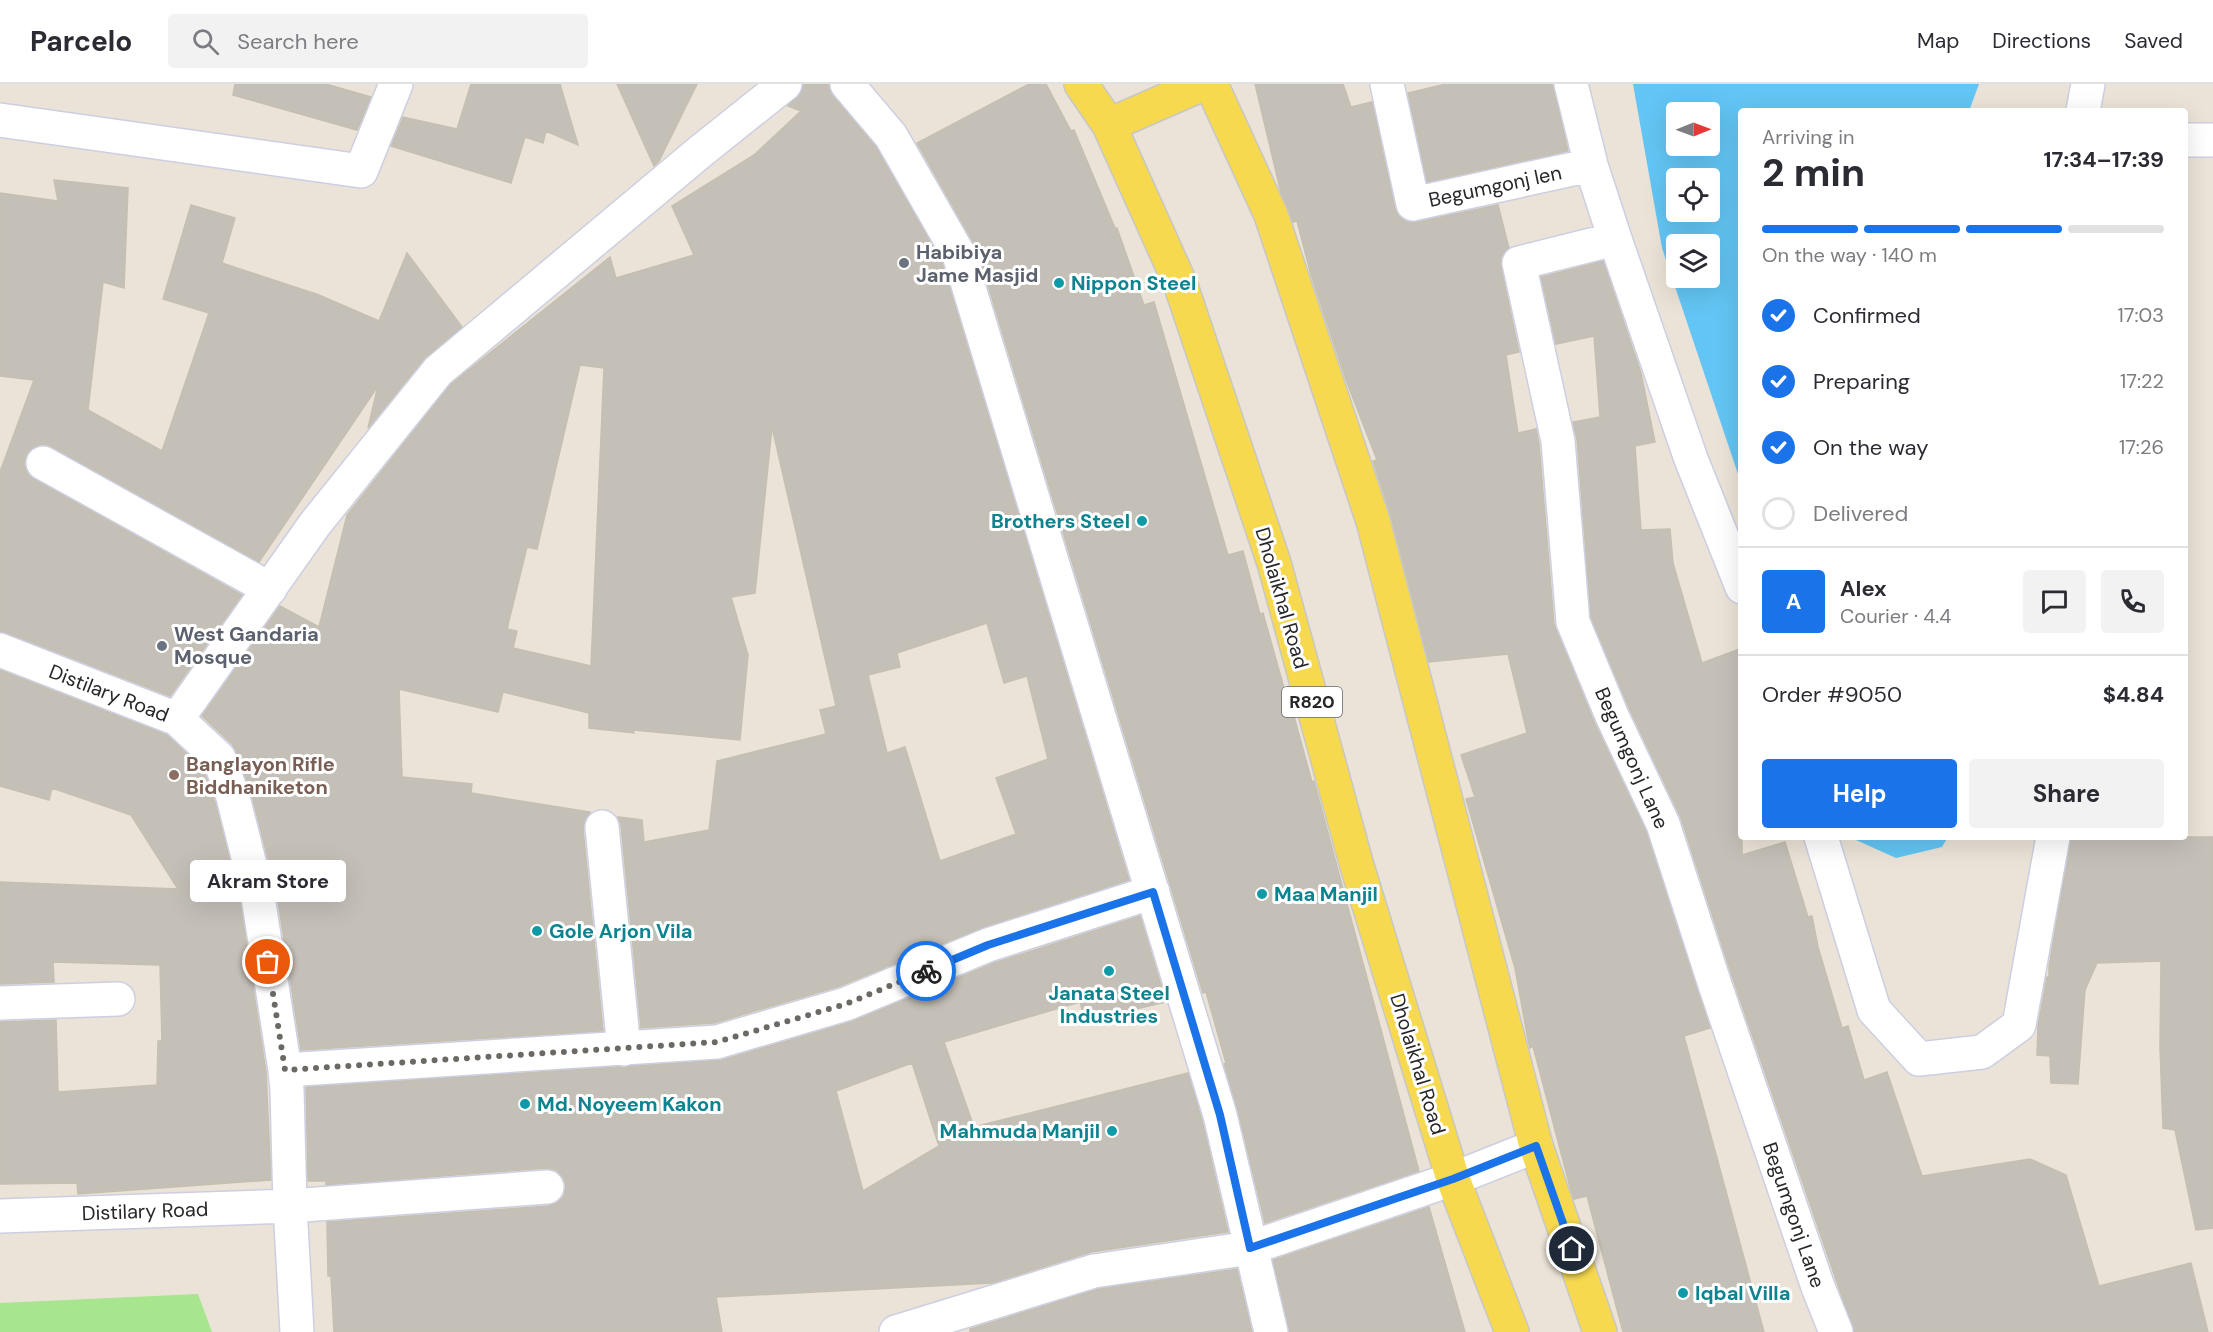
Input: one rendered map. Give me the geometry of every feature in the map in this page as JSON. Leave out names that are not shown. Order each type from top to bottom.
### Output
[{"type":"main road","name":"Dholaikhal Road","points":[[1081,84],[1109,125],[1180,283],[1274,562],[1357,866],[1453,1179],[1512,1332]]},
{"type":"main road","points":[[1109,125],[1203,84]]},
{"type":"main road","points":[[1211,84],[1271,215],[1373,520],[1536,1146],[1600,1332]]},
{"type":"street","points":[[0,120],[361,171],[396,84]]},
{"type":"street","points":[[177,719],[315,524],[438,371],[784,84]]},
{"type":"street","points":[[847,84],[891,136],[959,255],[1220,1115],[1271,1332]]},
{"type":"street","name":"Begumgonj len","points":[[1387,84],[1413,204],[1591,165]]},
{"type":"street","points":[[1571,84],[1591,165],[1615,239],[1691,459],[1738,577]]},
{"type":"street","points":[[2084,108],[2088,84]]},
{"type":"street","points":[[2188,140],[2213,140]]},
{"type":"street","name":"Begumgonj Lane","points":[[1615,239],[1520,263],[1558,441],[1574,622],[1612,716],[1663,824],[1715,985],[1818,1287],[1836,1332]]},
{"type":"street","points":[[43,463],[270,589]]},
{"type":"street","name":"Distilary Road","points":[[0,650],[177,719],[219,758],[233,797],[258,897],[285,1070],[297,1332]]},
{"type":"street","points":[[602,827],[624,1049]]},
{"type":"street","points":[[1822,840],[1874,1010],[1919,1059],[1982,1052],[2019,1025],[2052,840]]},
{"type":"street","points":[[285,1070],[717,1042],[846,1004],[988,945],[1153,892]]},
{"type":"street","points":[[0,1003],[118,999]]},
{"type":"street","points":[[896,1332],[1094,1271],[1250,1248],[1453,1179],[1536,1146]]},
{"type":"street","points":[[290,1206],[547,1187]]},
{"type":"street","name":"Distilary Road","points":[[0,1216],[290,1206]]},
{"type":"green space","points":[[198,1294],[212,1332],[0,1332],[0,1303]]},
{"type":"water","points":[[1633,84],[1979,84],[1970,108],[1738,108],[1738,474],[1675,288],[1720,288],[1720,234],[1666,234],[1666,260]]},
{"type":"water","points":[[1856,840],[1946,840],[1942,847],[1896,858]]},
{"type":"building","points":[[235,84],[326,84],[371,97],[357,130],[233,95]]},
{"type":"building","points":[[471,84],[560,84],[578,145],[546,131],[543,143],[525,137],[511,183],[391,146],[403,117],[457,129]]},
{"type":"building","points":[[617,84],[697,84],[659,161],[654,166]]},
{"type":"building","points":[[803,84],[829,84],[833,96],[876,147],[942,262],[1129,880],[981,928],[840,986],[714,1023],[641,1028],[621,825],[618,817],[642,820],[644,842],[709,830],[717,761],[826,734],[820,710],[836,706],[772,427],[755,593],[731,597],[748,655],[740,740],[589,728],[589,713],[503,692],[498,712],[399,689],[402,777],[472,784],[471,793],[590,812],[583,829],[603,1031],[301,1050],[277,894],[251,792],[232,744],[202,716],[280,606],[319,627],[347,515],[451,384],[610,257],[616,278],[694,255],[672,206],[754,155],[801,111],[788,106],[802,91]],"holes":[[[580,365],[604,368],[591,666],[513,648],[517,631],[507,629],[527,547],[537,549]],[[987,623],[1004,683],[1027,676],[1048,759],[996,778],[1016,834],[940,861],[905,747],[887,753],[868,675],[900,667],[897,653]]]},
{"type":"building","points":[[1029,84],[1046,84],[1071,131],[1074,130],[1115,228],[1117,228],[1144,305],[1154,302],[1228,555],[1243,551],[1260,614],[1263,613],[1312,782],[1314,781],[1419,1171],[1265,1223],[1238,1111],[1224,1064],[1226,1063],[1206,992],[1203,993],[977,249],[917,143]]},
{"type":"building","points":[[1255,84],[1343,84],[1351,107],[1372,102],[1395,208],[1399,216],[1407,222],[1417,222],[1498,205],[1509,248],[1501,257],[1501,267],[1519,352],[1506,355],[1518,433],[1536,429],[1539,444],[1554,624],[1595,724],[1646,831],[1710,1028],[1684,1036],[1764,1332],[1623,1332],[1587,1196],[1574,1199],[1570,1187],[1533,1046],[1530,1048],[1515,968],[1466,799],[1475,797],[1461,755],[1527,733],[1508,654],[1429,662],[1391,516],[1373,461],[1377,460],[1346,380],[1311,275],[1297,221],[1293,222],[1281,193]]},
{"type":"building","points":[[1446,84],[1553,84],[1568,151],[1427,182],[1408,93]]},
{"type":"building","points":[[54,180],[128,188],[124,288],[103,282],[88,410],[162,451],[209,313],[163,299],[191,205],[235,218],[222,263],[319,295],[379,321],[407,253],[462,327],[424,359],[368,428],[378,386],[259,562],[52,447],[42,444],[27,453],[24,464],[27,473],[34,479],[242,595],[170,696],[0,632],[0,472],[34,380],[0,376],[0,193],[58,201]]},
{"type":"building","points":[[1603,261],[1641,373],[1655,442],[1635,446],[1641,530],[1670,529],[1673,563],[1702,663],[1738,650],[1738,840],[1742,840],[1742,855],[1785,842],[1808,917],[1812,916],[1818,947],[1842,1028],[1848,1026],[1864,1080],[1887,1072],[1922,1176],[2030,1159],[2066,1175],[2099,1286],[2191,1263],[2208,1332],[1854,1332],[1733,979],[1681,818],[1629,708],[1591,618],[1577,439],[1573,422],[1600,417],[1594,336],[1556,344],[1541,277]]},
{"type":"building","points":[[0,670],[167,735],[203,769],[215,802],[240,901],[266,1072],[271,1180],[78,1194],[77,1183],[0,1184],[0,1022],[56,1020],[58,1092],[157,1085],[158,1041],[162,1041],[160,965],[53,962],[54,982],[0,984],[0,882],[178,889],[131,815],[52,788],[49,800],[0,786]]},
{"type":"building","points":[[2188,837],[2213,837],[2213,1228],[2196,1230],[2175,1130],[2163,1128],[2160,1047],[2161,961],[2097,963],[2085,990],[2078,1084],[2051,1083],[2050,1056],[2037,1055],[2038,1026],[2047,977],[2049,977],[2070,840],[2188,840]]},
{"type":"building","points":[[1140,916],[1166,1002],[1085,1021],[1080,1002],[944,1042],[974,1127],[1188,1073],[1202,1120],[1228,1232],[1091,1252],[992,1283],[716,1297],[722,1332],[334,1332],[331,1276],[328,1276],[327,1222],[548,1206],[557,1203],[564,1196],[566,1185],[563,1177],[556,1170],[546,1168],[326,1185],[326,1181],[308,1181],[306,1087],[722,1060],[851,1022],[994,963]],"holes":[[[912,1063],[939,1146],[863,1191],[836,1091]]]},
{"type":"building","points":[[1429,1207],[1465,1332],[1289,1332],[1273,1260]]},
{"type":"building","points":[[1237,1269],[1252,1332],[970,1332],[970,1329],[1098,1289]]},
{"type":"way so far","points":[[268,962],[285,1070],[717,1042],[846,1004],[926,971]]},
{"type":"place","name":"Habibiya Jame Masjid","points":[[904,263]]},
{"type":"place","name":"Nippon Steel","points":[[1059,283]]},
{"type":"place","name":"Brothers Steel","points":[[1142,521]]},
{"type":"place","name":"West Gandaria Mosque","points":[[162,646]]},
{"type":"place","name":"Banglayon Rifle Biddhaniketon","points":[[174,775]]},
{"type":"place","name":"Maa Manjil","points":[[1262,894]]},
{"type":"place","name":"Gole Arjon Vila","points":[[537,931]]},
{"type":"place","name":"Akram Store","points":[[268,962]]},
{"type":"place","name":"Janata Steel Industries","points":[[1109,971]]},
{"type":"place","name":"Md. Noyeem Kakon","points":[[525,1104]]},
{"type":"place","name":"Mahmuda Manjil","points":[[1112,1131]]},
{"type":"place","name":"Iqbal Villa","points":[[1683,1293]]},
{"type":"route","points":[[926,971],[988,945],[1153,892],[1220,1115],[1250,1248],[1453,1179],[1536,1146],[1572,1249]]}]
